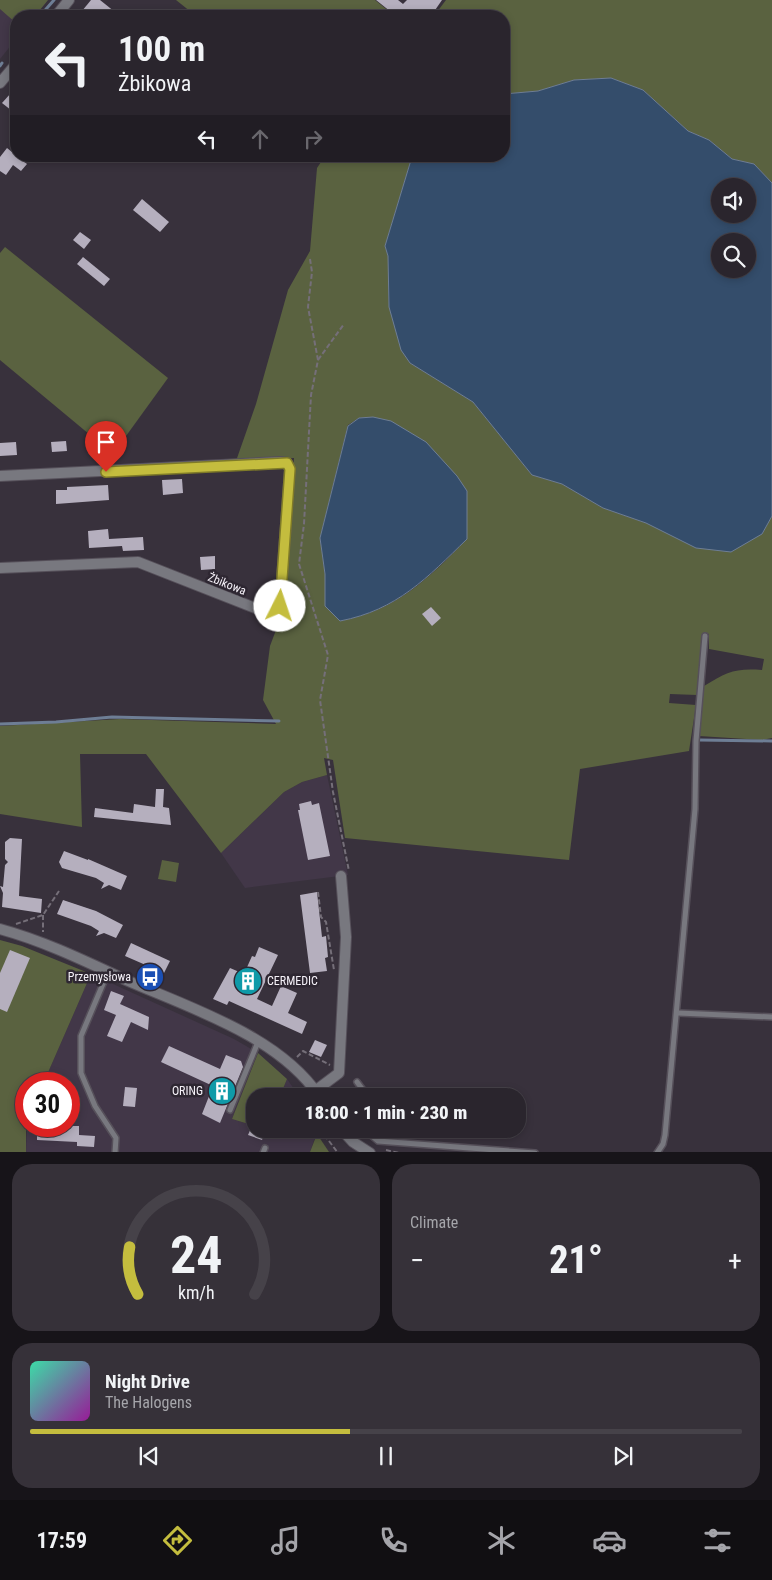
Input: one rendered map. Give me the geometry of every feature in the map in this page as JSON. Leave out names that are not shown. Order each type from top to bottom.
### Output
[{"type":"street","points":[[61,10],[69,0]]},
{"type":"street","points":[[0,83],[10,71]]},
{"type":"street","name":"Żbikowa","points":[[0,476],[280,462],[287,463],[290,469],[280,606],[278,612],[273,615],[138,562],[0,568]]},
{"type":"street","points":[[323,1088],[338,1074],[346,937],[346,876]]},
{"type":"street","points":[[0,928],[42,942],[258,1042],[286,1061],[311,1088]]},
{"type":"street","points":[[349,1138],[370,1152]]},
{"type":"lane","points":[[657,1152],[665,1139],[678,1013],[695,809],[696,742],[705,636]]},
{"type":"lane","points":[[108,972],[81,1036],[81,1073],[95,1106],[116,1138],[114,1152]]},
{"type":"lane","points":[[678,1013],[772,1018]]},
{"type":"lane","points":[[230,1110],[258,1042]]},
{"type":"lane","points":[[357,1082],[362,1088]]},
{"type":"lane","points":[[374,1138],[378,1141],[535,1152]]},
{"type":"path","points":[[310,259],[312,272],[308,307],[318,360],[311,395],[304,524],[299,564],[328,655],[328,666],[322,682],[320,707],[346,876]]},
{"type":"path","points":[[318,360],[344,324]]},
{"type":"path","points":[[43,934],[43,915],[60,891]]},
{"type":"path","points":[[318,892],[322,917],[326,922],[335,976]]},
{"type":"path","points":[[14,925],[43,915]]},
{"type":"path","points":[[295,1059],[302,1051],[333,1067]]},
{"type":"path","points":[[327,1138],[338,1152]]},
{"type":"shaded area","points":[[0,0],[48,0],[40,10],[10,10],[10,46],[0,59]]},
{"type":"shaded area","points":[[327,775],[348,875],[245,888],[221,853],[284,792],[302,782]]},
{"type":"shaded area","points":[[91,974],[234,1039],[258,1053],[232,1119],[246,1123],[246,1138],[315,1138],[310,1152],[26,1152],[27,1137],[80,1137],[80,1072],[48,1072]]},
{"type":"shaded area","points":[[287,1079],[293,1088],[283,1088]]},
{"type":"green space","points":[[0,0],[48,0],[40,10],[10,10],[10,18],[0,9]]},
{"type":"green space","points":[[176,0],[375,0],[388,10],[188,10]]},
{"type":"green space","points":[[446,0],[772,0],[772,183],[754,164],[732,159],[709,140],[688,131],[643,90],[611,78],[574,80],[538,91],[510,93],[510,10],[438,10]]},
{"type":"green space","points":[[321,162],[410,162],[385,246],[388,256],[389,307],[410,363],[473,402],[532,475],[562,484],[603,508],[646,523],[762,534],[772,516],[772,738],[762,740],[699,736],[704,686],[719,677],[738,670],[762,670],[764,659],[709,649],[709,634],[703,633],[697,695],[670,694],[669,703],[696,705],[689,751],[580,769],[569,860],[345,838],[333,760],[324,758],[327,775],[302,782],[284,792],[221,853],[146,754],[80,754],[82,827],[0,814],[0,726],[120,719],[276,724],[263,700],[270,646],[276,630],[283,622],[294,458],[236,461],[256,404],[288,290],[310,251],[317,168]],"holes":[[[373,417],[467,539],[425,580],[395,601],[360,616],[340,621],[325,606],[325,574],[320,538],[348,425],[359,418]]]},
{"type":"green space","points":[[5,247],[168,378],[113,454],[0,360],[0,253]]},
{"type":"green space","points":[[162,860],[179,863],[176,882],[158,879]]},
{"type":"green space","points":[[0,940],[22,946],[91,974],[48,1072],[15,1072],[15,1137],[26,1137],[26,1152],[0,1152]]},
{"type":"green space","points":[[258,1053],[287,1079],[283,1088],[246,1088],[246,1123],[232,1119]]},
{"type":"green space","points":[[315,1138],[320,1138],[329,1152],[310,1152]]},
{"type":"water","points":[[611,78],[643,90],[688,131],[709,140],[732,159],[754,164],[772,183],[772,516],[762,534],[731,552],[696,548],[646,523],[603,508],[562,484],[532,475],[473,402],[410,363],[401,350],[389,307],[388,256],[385,246],[410,162],[510,162],[510,93],[538,91],[574,80]]},
{"type":"water","points":[[373,417],[391,421],[426,442],[457,476],[467,491],[467,539],[438,567],[395,601],[360,616],[340,621],[325,606],[325,574],[320,538],[348,426],[359,418]]},
{"type":"building","points":[[91,0],[100,0],[112,10],[83,10]]},
{"type":"building","points":[[376,0],[398,0],[403,4],[407,0],[442,0],[435,10],[388,10]]},
{"type":"building","points":[[10,94],[10,109],[2,103]]},
{"type":"building","points":[[7,148],[10,150],[10,162],[24,162],[27,164],[21,171],[13,165],[6,175],[0,171],[0,157]]},
{"type":"building","points":[[142,199],[169,222],[160,232],[133,210]]},
{"type":"building","points":[[80,232],[91,240],[84,249],[73,240]]},
{"type":"building","points":[[83,257],[110,279],[104,286],[77,264]]},
{"type":"building","points":[[66,441],[67,451],[52,452],[51,442]]},
{"type":"building","points":[[16,442],[17,455],[0,456],[0,443]]},
{"type":"building","points":[[182,479],[183,493],[163,495],[162,480]]},
{"type":"building","points":[[108,485],[109,500],[56,504],[56,490],[67,490],[67,487]]},
{"type":"building","points":[[108,529],[109,539],[143,537],[144,550],[123,551],[122,546],[89,548],[88,531]]},
{"type":"building","points":[[215,556],[215,569],[201,570],[200,557]]},
{"type":"building","points":[[431,607],[441,618],[432,626],[422,614]]},
{"type":"building","points":[[156,789],[164,789],[163,807],[169,808],[171,825],[94,817],[95,808],[133,813],[134,804],[155,807]]},
{"type":"building","points":[[311,801],[312,805],[319,803],[330,856],[308,860],[298,810],[300,810],[299,804]]},
{"type":"building","points":[[10,838],[22,839],[19,896],[42,899],[41,913],[2,907],[3,893],[0,886],[3,887],[5,865],[8,862],[5,859],[5,842]]},
{"type":"building","points":[[64,851],[127,876],[121,890],[109,885],[101,889],[104,883],[96,878],[62,868],[59,862]]},
{"type":"building","points":[[317,892],[322,937],[326,936],[328,957],[325,958],[327,971],[310,973],[300,895]]},
{"type":"building","points":[[63,900],[96,911],[123,925],[116,938],[104,933],[96,936],[99,931],[91,926],[57,914]]},
{"type":"building","points":[[131,943],[170,961],[164,973],[125,956]]},
{"type":"building","points":[[259,947],[278,955],[257,999],[272,1006],[281,986],[297,993],[288,1013],[307,1022],[302,1034],[229,1001],[227,1005],[213,999],[230,968],[244,974],[252,956],[255,957]]},
{"type":"building","points":[[10,950],[30,958],[7,1012],[0,1009],[0,973]]},
{"type":"building","points":[[111,991],[124,996],[120,1004],[149,1017],[148,1030],[131,1022],[122,1042],[107,1036],[116,1015],[104,1010]]},
{"type":"building","points":[[315,1040],[327,1045],[321,1057],[309,1052]]},
{"type":"building","points":[[169,1046],[220,1069],[226,1055],[241,1061],[243,1067],[220,1123],[202,1114],[213,1086],[161,1062]]},
{"type":"building","points":[[125,1087],[137,1088],[135,1107],[123,1106]]},
{"type":"building","points":[[95,1136],[94,1147],[77,1146],[77,1142],[37,1140],[37,1137]]},
{"type":"waterway","points":[[45,10],[54,0]]},
{"type":"waterway","points":[[0,724],[112,717],[279,721]]},
{"type":"waterway","points":[[700,740],[772,741]]},
{"type":"place","name":"Przemysłowa","points":[[150,977]]},
{"type":"place","name":"CERMEDIC","points":[[248,981]]},
{"type":"place","name":"ORING","points":[[222,1091]]},
{"type":"route","points":[[106,472],[287,463],[290,469],[280,606]]}]
